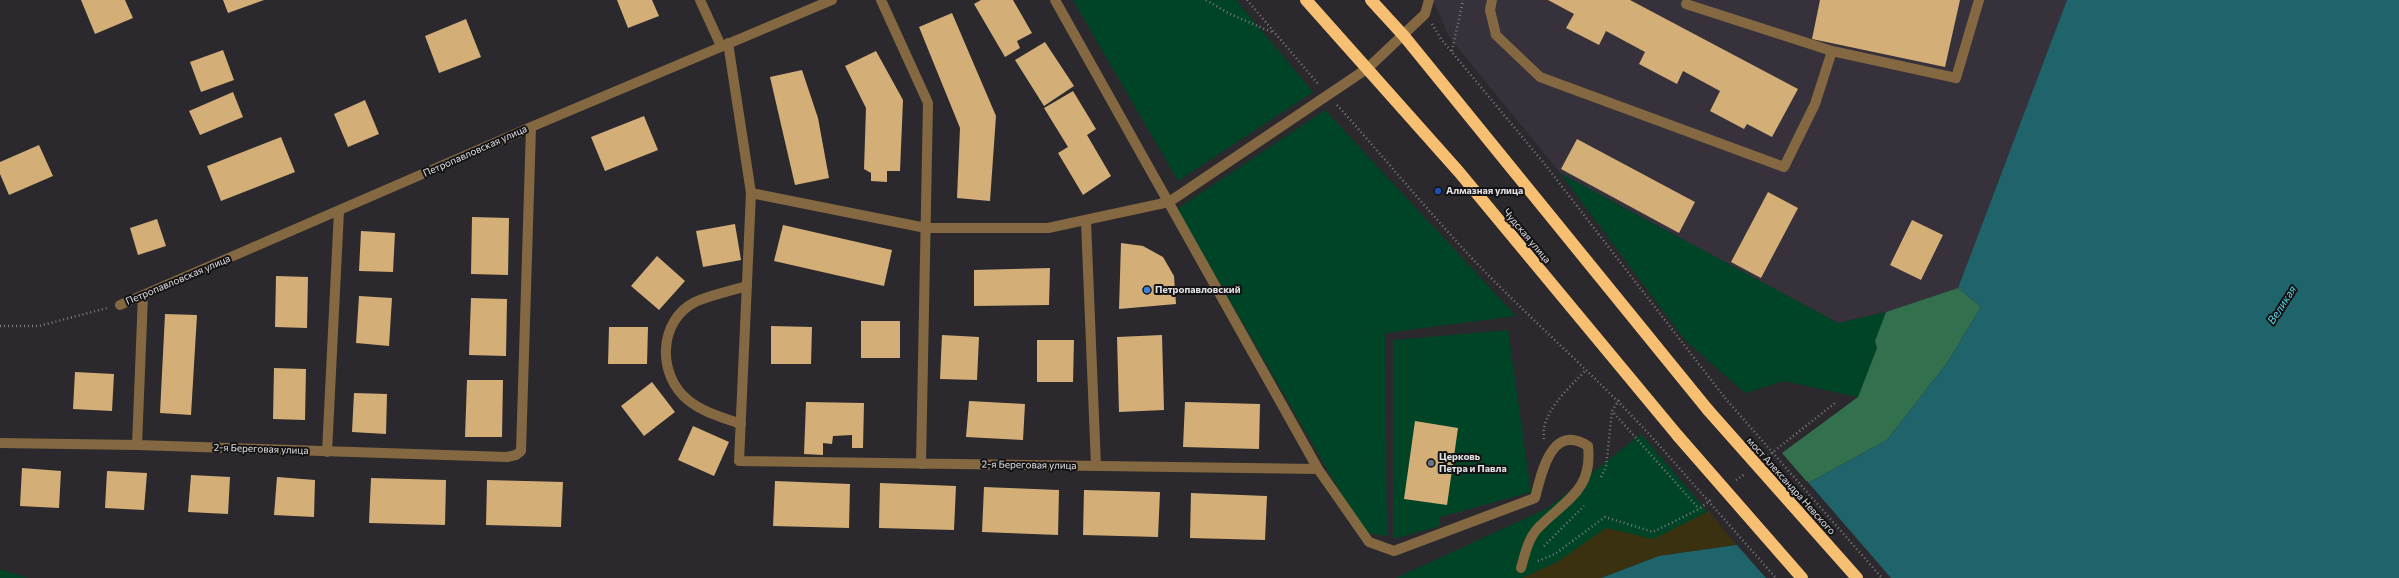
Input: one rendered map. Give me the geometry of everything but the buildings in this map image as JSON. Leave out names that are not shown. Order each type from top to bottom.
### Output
[{"type":"highway","name":"Чудская улица","points":[[1306,0],[1459,172],[1678,436],[1802,578]]},
{"type":"highway","points":[[1371,0],[1404,36]]},
{"type":"highway","name":"мост Александра Невского","points":[[1404,36],[1708,410],[1857,578]]},
{"type":"street","points":[[700,0],[724,45],[751,193],[747,286],[741,424],[715,415],[688,400],[671,378],[665,355],[667,336],[677,316],[695,302],[747,286]]},
{"type":"street","name":"Петропавловская улица","points":[[120,305],[531,127],[832,0]]},
{"type":"street","points":[[881,0],[928,104],[921,464]]},
{"type":"street","points":[[1055,0],[1318,469],[1369,542],[1394,551],[1535,498],[1546,458],[1557,445],[1567,441],[1579,440],[1588,446],[1588,474],[1581,487],[1537,529],[1526,549],[1521,568]]},
{"type":"street","points":[[751,193],[926,228],[1048,228],[1169,202],[1368,68],[1404,36],[1425,14],[1429,0]]},
{"type":"street","points":[[1492,0],[1490,10],[1496,35],[1540,77],[1784,167],[1815,104],[1832,51]]},
{"type":"street","points":[[1686,4],[1832,51],[1956,78],[1979,0]]},
{"type":"street","name":"2-я Береговая улица","points":[[0,443],[137,445],[507,457],[516,455],[521,451],[531,127]]},
{"type":"street","points":[[327,452],[339,211]]},
{"type":"street","points":[[1086,221],[1096,466]]},
{"type":"street","points":[[137,445],[143,295]]},
{"type":"street","name":"2-я Береговая улица","points":[[741,424],[739,461],[1318,469]]},
{"type":"path","points":[[1206,0],[1274,33]]},
{"type":"path","points":[[1247,0],[1274,33],[1468,253],[1586,370],[1619,400],[1776,578]]},
{"type":"path","points":[[1452,52],[1462,0]]},
{"type":"path","points":[[1425,14],[1452,52],[1543,162],[1725,398],[1882,578]]},
{"type":"path","points":[[0,326],[40,326],[120,305]]},
{"type":"path","points":[[1546,458],[1543,432],[1555,405],[1586,370]]},
{"type":"path","points":[[1619,400],[1612,411],[1699,510]]},
{"type":"path","points":[[1767,456],[1835,403]]},
{"type":"path","points":[[1730,485],[1748,471]]},
{"type":"path","points":[[1521,568],[1555,554],[1605,517],[1653,532],[1699,510],[1717,495]]},
{"type":"shaded area","points":[[1433,0],[2067,0],[1958,288],[1886,312],[1838,323],[1560,173],[1450,38]]},
{"type":"green space","points":[[1073,0],[1236,0],[1313,92],[1178,181]]},
{"type":"green space","points":[[1325,110],[1516,316],[1385,333],[1387,536],[1364,533],[1177,209]]},
{"type":"green space","points":[[1560,173],[1838,323],[1886,312],[1875,341],[1877,348],[1858,397],[1784,381],[1745,393],[1685,340]]},
{"type":"green space","points":[[1958,288],[1981,307],[1947,363],[1887,440],[1808,483],[1782,453],[1858,397],[1877,348],[1875,341],[1886,312]]},
{"type":"green space","points":[[1508,330],[1531,492],[1440,517],[1440,526],[1393,539],[1393,340]]},
{"type":"green space","points":[[1641,434],[1736,545],[1659,556],[1601,578],[1396,578],[1548,508]]},
{"type":"green space","points":[[0,569],[28,578],[0,578]]},
{"type":"sand","points":[[1709,511],[1736,545],[1659,556],[1601,578],[1522,578],[1557,562],[1606,528],[1653,539]]},
{"type":"water","name":"Великая","points":[[2067,0],[2399,0],[2399,578],[1601,578],[1659,556],[1736,545],[1808,483],[1887,440],[1947,363],[1981,307],[1958,288]]},
{"type":"pier","points":[[1807,481],[1891,578],[1766,578],[1735,543]]},
{"type":"place","name":"Алмазная улица","points":[[1438,191]]},
{"type":"place","name":"Петропавловский","points":[[1147,290]]},
{"type":"place","name":"Церковь Петра и Павла","points":[[1431,463]]}]
